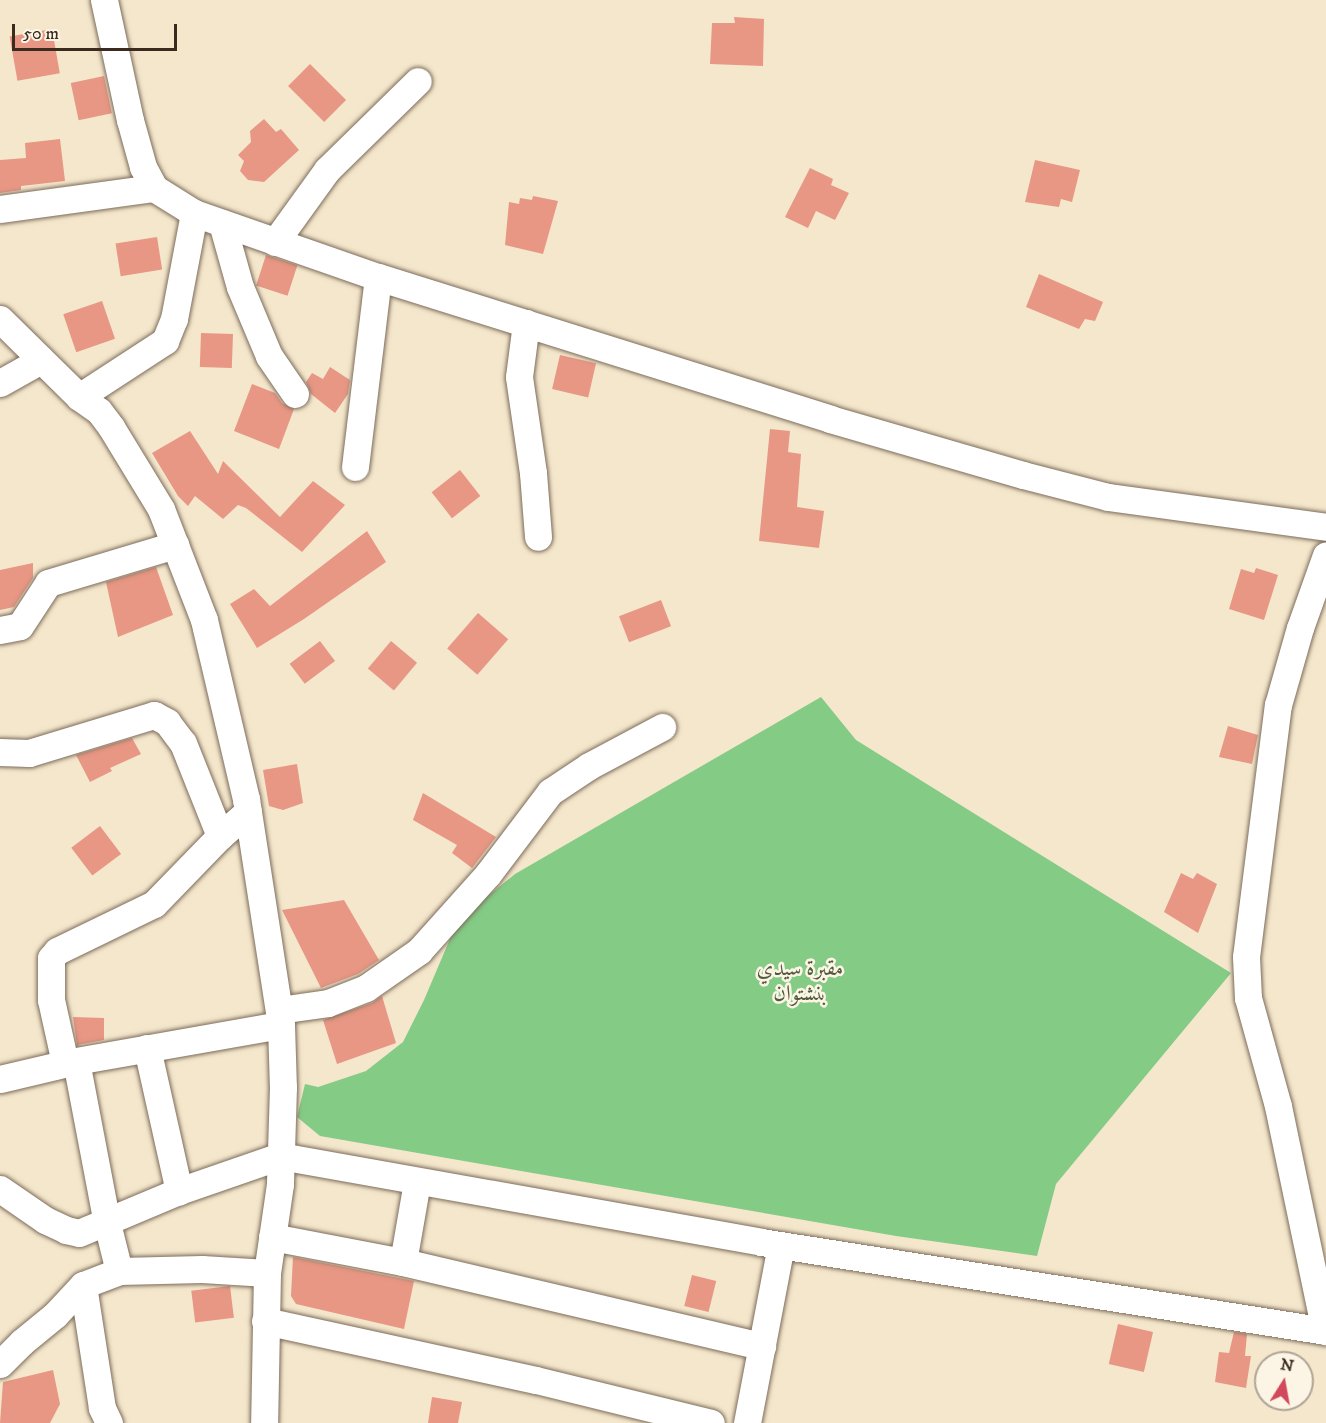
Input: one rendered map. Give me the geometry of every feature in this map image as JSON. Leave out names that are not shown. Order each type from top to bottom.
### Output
[{"type":"street","points":[[104,0],[130,120],[143,167],[154,188],[194,213],[378,277],[830,419],[1097,494],[1326,527]]},
{"type":"street","points":[[275,242],[327,170],[418,81]]},
{"type":"street","points":[[0,209],[154,188]]},
{"type":"street","points":[[79,397],[165,341],[174,319],[194,213]]},
{"type":"street","points":[[222,223],[240,287],[265,346],[295,394]]},
{"type":"street","points":[[355,467],[378,277]]},
{"type":"street","points":[[0,319],[79,397],[99,411],[111,427],[161,509],[204,620],[248,812],[280,1018],[280,1156],[267,1273],[264,1423]]},
{"type":"street","points":[[526,323],[519,377],[533,473],[538,537]]},
{"type":"street","points":[[0,383],[41,360]]},
{"type":"street","points":[[0,630],[20,626],[48,583],[175,545]]},
{"type":"street","points":[[0,1189],[66,1230],[80,1233],[179,1191],[280,1156],[781,1245],[1325,1331],[1278,1106],[1248,998],[1246,957],[1278,705],[1300,628],[1326,555]]},
{"type":"street","points":[[0,752],[29,753],[154,715],[167,722],[183,743],[220,836]]},
{"type":"street","points":[[0,1079],[280,1018],[366,988],[419,951],[488,874],[550,792],[589,766],[662,727]]},
{"type":"street","points":[[119,1271],[70,1062],[51,1000],[51,958],[57,951],[154,904],[220,836],[248,812]]},
{"type":"street","points":[[147,1048],[179,1191]]},
{"type":"street","points":[[403,1262],[417,1182]]},
{"type":"street","points":[[272,1237],[403,1262],[762,1346]]},
{"type":"street","points":[[747,1423],[781,1245]]},
{"type":"street","points":[[0,1364],[55,1315],[83,1285],[119,1271],[202,1269],[267,1273]]},
{"type":"street","points":[[83,1285],[102,1408],[109,1423]]},
{"type":"street","points":[[265,1321],[536,1380],[711,1423]]},
{"type":"green space","name":"مقبرة سيدي بنشتوان","points":[[821,697],[856,740],[1231,973],[1056,1184],[1037,1256],[896,1236],[320,1136],[297,1117],[305,1084],[318,1087],[366,1071],[403,1042],[424,1000],[458,920],[515,874]]},
{"type":"building","points":[[734,17],[764,19],[763,66],[710,64],[712,23],[735,23]]},
{"type":"building","points":[[52,29],[60,73],[17,81],[10,36]]},
{"type":"building","points":[[310,64],[346,100],[324,122],[288,86]]},
{"type":"building","points":[[104,76],[112,113],[79,120],[71,83]]},
{"type":"building","points":[[264,119],[276,132],[281,129],[299,150],[264,182],[248,180],[240,171],[244,161],[238,155],[251,142],[250,131]]},
{"type":"building","points":[[60,139],[65,181],[21,186],[21,190],[0,193],[0,160],[26,158],[25,143]]},
{"type":"building","points":[[1035,160],[1080,170],[1072,202],[1061,199],[1059,207],[1025,202]]},
{"type":"building","points":[[810,168],[833,179],[831,185],[849,193],[835,220],[816,211],[808,228],[785,217]]},
{"type":"building","points":[[533,196],[558,201],[543,254],[505,245],[509,202],[519,204],[520,198],[532,200]]},
{"type":"building","points":[[157,237],[162,270],[121,276],[116,244]]},
{"type":"building","points":[[266,255],[297,265],[287,296],[256,285]]},
{"type":"building","points":[[1039,274],[1103,302],[1095,321],[1085,319],[1079,329],[1026,307]]},
{"type":"building","points":[[102,301],[115,339],[76,352],[63,314]]},
{"type":"building","points":[[201,333],[233,334],[232,368],[200,367]]},
{"type":"building","points":[[560,355],[596,363],[588,397],[552,389]]},
{"type":"building","points":[[330,367],[350,380],[348,394],[335,413],[311,394],[306,382],[312,373],[323,379]]},
{"type":"building","points":[[252,384],[275,393],[282,403],[294,409],[279,449],[234,431]]},
{"type":"building","points":[[770,429],[790,431],[788,452],[801,454],[797,507],[824,511],[819,548],[759,541]]},
{"type":"building","points":[[190,431],[218,474],[223,461],[280,517],[313,481],[345,505],[302,552],[246,508],[238,505],[223,519],[195,496],[188,506],[178,496],[152,453]]},
{"type":"building","points":[[460,470],[480,496],[452,518],[432,492]]},
{"type":"building","points":[[367,531],[386,562],[304,619],[257,648],[230,604],[254,589],[270,606]]},
{"type":"building","points":[[33,563],[33,578],[14,607],[0,610],[0,570]]},
{"type":"building","points":[[156,567],[173,615],[118,637],[106,582]]},
{"type":"building","points":[[1256,568],[1278,575],[1264,620],[1229,609],[1241,569],[1254,573]]},
{"type":"building","points":[[661,600],[671,626],[629,642],[619,616]]},
{"type":"building","points":[[478,613],[508,639],[477,675],[447,648]]},
{"type":"building","points":[[320,641],[335,661],[305,684],[290,664]]},
{"type":"building","points":[[391,641],[417,663],[394,690],[368,669]]},
{"type":"building","points":[[1228,726],[1258,735],[1252,764],[1219,757]]},
{"type":"building","points":[[132,738],[141,754],[110,768],[112,771],[90,782],[76,755]]},
{"type":"building","points":[[297,764],[303,803],[283,810],[269,806],[263,770]]},
{"type":"building","points":[[423,793],[496,837],[472,868],[452,853],[457,845],[413,820]]},
{"type":"building","points":[[100,826],[121,854],[92,876],[71,848]]},
{"type":"building","points":[[1181,873],[1193,879],[1197,873],[1217,884],[1198,933],[1164,912]]},
{"type":"building","points":[[344,900],[379,960],[358,974],[321,988],[282,910]]},
{"type":"building","points":[[382,996],[396,1043],[337,1064],[323,1020],[372,1003]]},
{"type":"building","points":[[73,1017],[104,1018],[104,1040],[77,1045]]},
{"type":"building","points":[[293,1257],[414,1281],[404,1329],[296,1304],[291,1296]]},
{"type":"building","points":[[692,1275],[716,1281],[709,1312],[684,1306]]},
{"type":"building","points":[[230,1286],[234,1318],[195,1323],[191,1291]]},
{"type":"building","points":[[1118,1324],[1153,1332],[1144,1372],[1109,1364]]},
{"type":"building","points":[[1234,1332],[1247,1334],[1245,1356],[1251,1356],[1246,1388],[1215,1382],[1219,1352],[1229,1353]]},
{"type":"building","points":[[53,1370],[60,1404],[50,1423],[0,1423],[3,1382]]},
{"type":"building","points":[[432,1397],[462,1402],[458,1423],[428,1423]]}]
